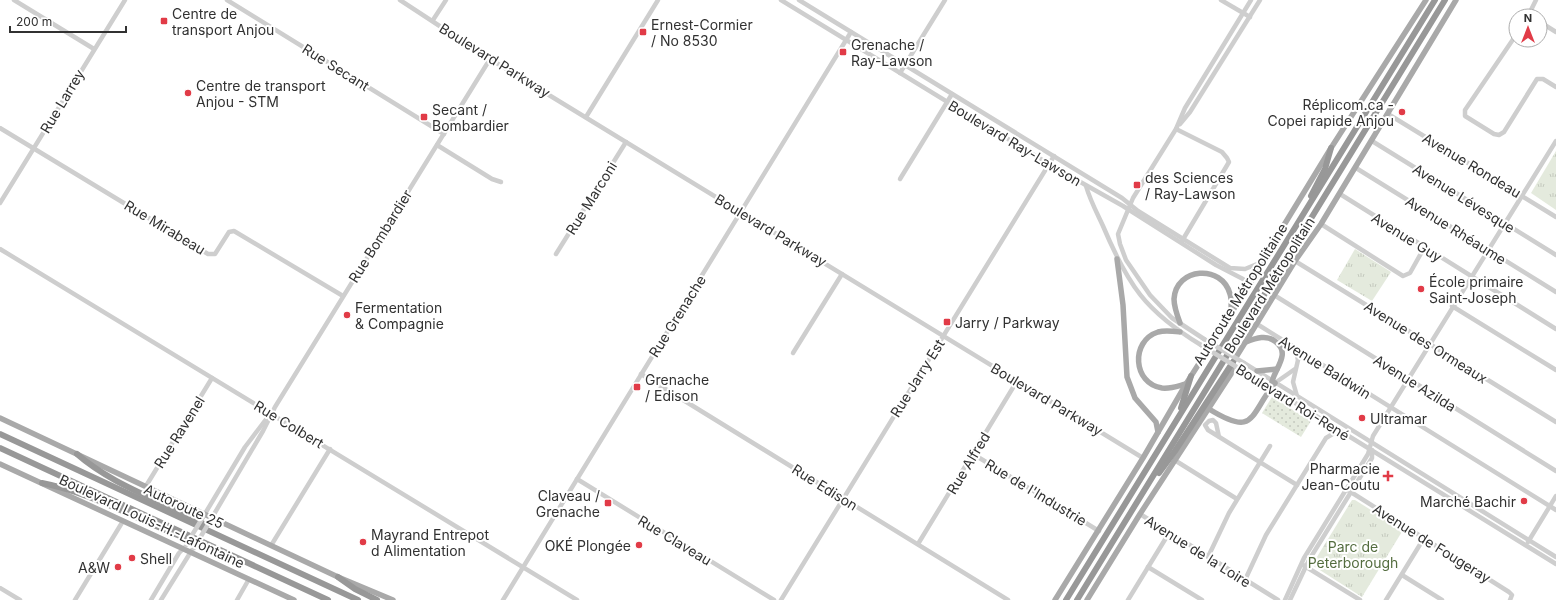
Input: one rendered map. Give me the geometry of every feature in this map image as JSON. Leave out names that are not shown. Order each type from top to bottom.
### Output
[{"type":"highway","name":"Autoroute Métropolitaine","points":[[1066,600],[1436,0]]},
{"type":"highway","name":"Autoroute Métropolitaine","points":[[1077,600],[1445,0]]},
{"type":"highway","points":[[1302,217],[1325,169],[1331,148]]},
{"type":"highway","points":[[1141,497],[1175,451],[1233,362]]},
{"type":"highway","points":[[1174,424],[1191,376]]},
{"type":"highway","name":"Autoroute 25","points":[[0,434],[358,600]]},
{"type":"highway","name":"Autoroute 25","points":[[0,448],[328,600]]},
{"type":"highway","points":[[77,454],[92,468],[175,508],[246,548]]},
{"type":"highway","points":[[42,483],[67,488],[164,531],[219,550]]},
{"type":"highway","points":[[338,577],[355,589],[377,600]]},
{"type":"main road","name":"Boulevard Métropolitain","points":[[1055,600],[1099,531],[1186,384],[1249,286],[1331,148],[1426,0]]},
{"type":"main road","name":"Boulevard Métropolitain","points":[[1087,600],[1140,514],[1176,461],[1231,374],[1233,362],[1295,261],[1322,224],[1456,0]]},
{"type":"main road","points":[[1117,259],[1123,305],[1127,377],[1135,398],[1156,422],[1158,433]]},
{"type":"main road","points":[[1180,323],[1174,304],[1176,291],[1183,280],[1197,273],[1213,275],[1224,282],[1231,296],[1231,313]]},
{"type":"main road","points":[[1180,332],[1161,332],[1148,338],[1140,348],[1138,363],[1143,377],[1154,386],[1171,388],[1186,384]]},
{"type":"main road","points":[[1209,409],[1232,422],[1244,422],[1253,417],[1271,388],[1282,354],[1278,343],[1270,338],[1264,337],[1246,342]]},
{"type":"main road","points":[[1257,371],[1277,369]]},
{"type":"main road","name":"Boulevard Louis-H.-Lafontaine","points":[[0,418],[146,486],[211,519],[272,544],[338,577],[393,600]]},
{"type":"main road","name":"Boulevard Louis-H.-Lafontaine","points":[[0,464],[123,521],[192,550],[294,600]]},
{"type":"street","points":[[14,0],[94,49]]},
{"type":"street","name":"Rue Larrey","points":[[0,202],[125,0]]},
{"type":"street","name":"Rue Secant","points":[[228,0],[444,134]]},
{"type":"street","name":"Boulevard Parkway","points":[[400,0],[433,20],[490,59],[1143,458]]},
{"type":"street","points":[[433,20],[446,0]]},
{"type":"street","points":[[586,117],[658,0]]},
{"type":"street","name":"Boulevard Ray-Lawson","points":[[781,0],[1048,164],[1086,186],[1130,208]]},
{"type":"street","points":[[796,9],[801,0]]},
{"type":"street","name":"Boulevard Ray-Lawson","points":[[801,0],[1054,156],[1221,268],[1243,279],[1249,286]]},
{"type":"street","points":[[900,73],[946,0]]},
{"type":"street","points":[[1221,0],[1250,17]]},
{"type":"street","points":[[1176,129],[1185,108],[1251,0]]},
{"type":"street","points":[[1176,129],[1190,112],[1260,0]]},
{"type":"street","name":"Rue Grenache","points":[[502,600],[851,32]]},
{"type":"street","points":[[1508,47],[1465,110],[1466,116],[1494,134],[1499,135],[1504,132],[1537,79],[1544,79],[1556,86]]},
{"type":"street","name":"Rue Bombardier","points":[[162,600],[263,431],[271,414],[490,59]]},
{"type":"street","points":[[900,179],[952,94]]},
{"type":"street","name":"Avenue Rondeau","points":[[1388,114],[1556,217]]},
{"type":"street","points":[[993,130],[998,122]]},
{"type":"street","name":"Rue Mirabeau","points":[[0,128],[208,254],[215,254],[229,232],[234,231],[343,296]]},
{"type":"street","points":[[1176,129],[1222,152],[1227,158],[1228,162],[1182,242]]},
{"type":"street","name":"Boulevard Roi-René","points":[[1176,129],[1130,208],[1118,234],[1124,255],[1150,295],[1169,316],[1204,339],[1556,558]]},
{"type":"street","name":"Avenue Lévesque","points":[[1372,141],[1556,255]]},
{"type":"street","points":[[1290,600],[1303,565],[1372,458],[1371,442],[1373,436],[1428,344],[1470,277],[1506,224],[1556,141]]},
{"type":"street","name":"Rue Marconi","points":[[556,254],[626,142]]},
{"type":"street","points":[[437,145],[492,179],[501,182]]},
{"type":"street","name":"Rue Jarry Est","points":[[780,600],[1054,156]]},
{"type":"street","name":"Avenue Rhéaume","points":[[1356,168],[1556,292]]},
{"type":"street","name":"Boulevard Roi-René","points":[[1086,186],[1117,259],[1129,280],[1144,301],[1180,332],[1556,564]]},
{"type":"street","name":"Avenue Guy","points":[[1340,194],[1470,277],[1556,329]]},
{"type":"street","points":[[1322,224],[1403,276],[1410,273],[1424,248]]},
{"type":"street","name":"Boulevard Ray-Lawson","points":[[1182,242],[1232,269],[1245,269],[1262,262]]},
{"type":"street","name":"Rue Colbert","points":[[0,249],[577,600]]},
{"type":"street","name":"Avenue des Ormeaux","points":[[1295,261],[1556,422]]},
{"type":"street","points":[[793,353],[842,274]]},
{"type":"street","name":"Avenue Azilda","points":[[1274,295],[1556,471]]},
{"type":"street","points":[[1452,306],[1556,370]]},
{"type":"street","name":"Avenue Baldwin","points":[[1257,324],[1556,510]]},
{"type":"street","points":[[1295,348],[1298,360],[1293,385],[1297,396]]},
{"type":"street","points":[[1273,382],[1295,369]]},
{"type":"street","name":"Rue Edison","points":[[641,374],[1008,600]]},
{"type":"street","name":"Rue Ravenel","points":[[146,486],[212,378]]},
{"type":"street","name":"Rue Alfred","points":[[918,544],[1017,381]]},
{"type":"street","name":"Rue Bombardier","points":[[151,600],[179,553],[185,547],[245,447],[271,414]]},
{"type":"street","points":[[1245,580],[1266,534],[1327,436],[1339,430]]},
{"type":"street","points":[[1219,436],[1297,485]]},
{"type":"street","points":[[1208,557],[1237,499],[1261,463],[1270,446]]},
{"type":"street","points":[[272,544],[330,449]]},
{"type":"street","points":[[1284,600],[1346,489],[1371,451]]},
{"type":"street","name":"Rue de l'Industrie","points":[[973,454],[1099,531]]},
{"type":"street","points":[[1176,461],[1237,499]]},
{"type":"street","name":"Rue Claveau","points":[[577,479],[774,600]]},
{"type":"street","name":"Avenue de Fougeray","points":[[1346,489],[1509,592],[1512,595],[1510,600]]},
{"type":"street","points":[[1526,546],[1556,496]]},
{"type":"street","name":"Avenue de la Loire","points":[[1140,514],[1278,600]]},
{"type":"street","points":[[75,600],[123,521]]},
{"type":"street","points":[[1128,600],[1169,533]]},
{"type":"street","points":[[1386,600],[1424,538]]},
{"type":"street","points":[[1303,565],[1360,600]]},
{"type":"street","points":[[1148,567],[1202,600]]},
{"type":"street","points":[[1402,575],[1442,600]]},
{"type":"street","points":[[237,600],[249,579]]},
{"type":"street","points":[[0,588],[20,600]]},
{"type":"green space","points":[[1556,151],[1556,210],[1531,193]]},
{"type":"green space","points":[[1355,249],[1391,272],[1372,301],[1337,280]]},
{"type":"green space","points":[[1272,397],[1311,421],[1301,437],[1262,413]]},
{"type":"green space","name":"Parc de Peterborough","points":[[1352,500],[1355,500],[1403,530],[1362,597],[1312,565]]},
{"type":"place","name":"Centre de transport Anjou","points":[[164,21]]},
{"type":"place","name":"Ernest-Cormier / No 8530","points":[[643,32]]},
{"type":"place","name":"Grenache / Ray-Lawson","points":[[843,52]]},
{"type":"place","name":"Centre de transport Anjou - STM","points":[[188,93]]},
{"type":"place","name":"Réplicom.ca - Copei rapide Anjou","points":[[1402,112]]},
{"type":"place","name":"Secant / Bombardier","points":[[424,117]]},
{"type":"place","name":"des Sciences / Ray-Lawson","points":[[1137,185]]},
{"type":"place","name":"École primaire Saint-Joseph","points":[[1421,289]]},
{"type":"place","name":"Fermentation & Compagnie","points":[[347,315]]},
{"type":"place","name":"Jarry / Parkway","points":[[947,322]]},
{"type":"place","name":"Grenache / Edison","points":[[637,387]]},
{"type":"place","name":"Ultramar","points":[[1362,418]]},
{"type":"place","name":"Pharmacie Jean-Coutu","points":[[1388,476]]},
{"type":"place","name":"Marché Bachir","points":[[1524,501]]},
{"type":"place","name":"Claveau / Grenache","points":[[608,503]]},
{"type":"place","name":"Mayrand Entrepot d Alimentation","points":[[363,542]]},
{"type":"place","name":"OKÉ Plongée","points":[[639,545]]},
{"type":"place","name":"Shell","points":[[132,558]]},
{"type":"place","name":"A&W","points":[[118,567]]}]
